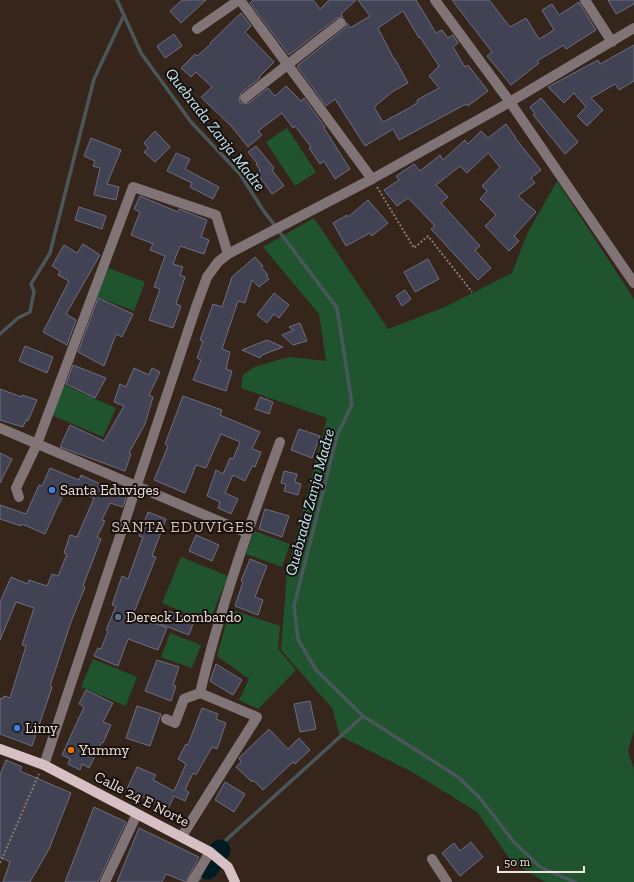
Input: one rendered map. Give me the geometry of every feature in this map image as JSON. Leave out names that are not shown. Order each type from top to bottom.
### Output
[{"type":"main road","name":"Calle 24 E Norte","points":[[0,749],[44,765],[182,836],[212,853],[228,868],[235,882]]},
{"type":"street","points":[[197,29],[240,0],[372,179]]},
{"type":"street","points":[[435,0],[510,102],[634,283]]},
{"type":"street","points":[[585,0],[612,42]]},
{"type":"street","points":[[245,98],[341,23]]},
{"type":"street","points":[[44,765],[207,277],[218,262],[228,254],[260,236],[372,179],[510,102],[634,28]]},
{"type":"street","points":[[19,497],[16,488],[37,444],[133,187],[216,215],[228,254]]},
{"type":"street","points":[[0,428],[247,534]]},
{"type":"street","points":[[200,692],[211,643],[247,534],[280,442]]},
{"type":"street","points":[[166,719],[175,723],[184,699],[200,692],[257,717],[182,836]]},
{"type":"street","points":[[105,882],[137,814]]},
{"type":"street","points":[[192,882],[212,853]]},
{"type":"street","points":[[432,859],[447,882]]},
{"type":"path","points":[[372,179],[414,248],[428,236],[472,292]]},
{"type":"path","points":[[0,863],[44,765]]},
{"type":"green space","points":[[287,128],[316,172],[295,186],[266,142]]},
{"type":"green space","points":[[557,181],[634,299],[634,730],[628,751],[634,769],[634,882],[545,882],[512,862],[477,812],[414,773],[340,736],[332,708],[281,650],[287,571],[327,418],[241,388],[243,375],[254,367],[289,357],[326,361],[319,314],[263,247],[314,218],[388,329],[445,307],[512,273],[527,234]]},
{"type":"green space","points":[[108,268],[145,282],[134,311],[97,297]]},
{"type":"green space","points":[[62,384],[116,408],[103,437],[49,414]]},
{"type":"green space","points":[[254,531],[290,544],[282,567],[246,554]]},
{"type":"green space","points":[[181,557],[228,576],[209,623],[162,603]]},
{"type":"green space","points":[[230,609],[280,626],[278,649],[296,670],[258,709],[239,700],[249,679],[217,656]]},
{"type":"green space","points":[[170,633],[201,645],[192,668],[161,657]]},
{"type":"green space","points":[[93,659],[137,677],[126,706],[81,687]]},
{"type":"building","points":[[182,0],[206,0],[181,23],[170,11]]},
{"type":"building","points":[[253,0],[313,0],[320,9],[329,0],[356,0],[341,14],[343,17],[337,18],[289,55],[250,3]]},
{"type":"building","points":[[358,0],[416,0],[436,33],[442,30],[448,38],[453,35],[458,43],[453,47],[465,67],[468,65],[488,91],[468,106],[466,104],[399,140],[393,129],[365,146],[335,99],[326,106],[297,66],[345,28],[347,23],[350,28],[370,16]],"holes":[[[403,11],[419,38],[420,37],[439,66],[429,76],[439,88],[417,100],[418,102],[411,107],[383,122],[374,107],[392,92],[408,83],[378,28]]]},
{"type":"building","points":[[452,0],[489,0],[510,27],[526,18],[539,39],[554,30],[542,10],[552,4],[559,15],[579,2],[596,30],[566,49],[564,45],[537,61],[539,63],[511,85],[487,56],[492,52]]},
{"type":"building","points":[[608,0],[634,0],[634,4],[616,14]]},
{"type":"building","points":[[241,13],[251,26],[245,32],[274,62],[259,77],[260,78],[241,93],[239,99],[240,102],[243,104],[249,103],[268,88],[275,96],[286,86],[301,101],[304,98],[325,127],[324,128],[350,169],[335,179],[324,161],[320,164],[309,148],[311,147],[295,126],[293,128],[282,113],[258,131],[262,135],[248,147],[232,127],[201,97],[212,87],[196,72],[191,77],[181,68],[195,54],[197,56],[211,44],[210,43]]},
{"type":"building","points":[[174,34],[182,46],[165,58],[157,46]]},
{"type":"building","points":[[634,45],[634,81],[619,90],[615,84],[591,98],[603,110],[587,126],[577,116],[586,107],[574,93],[564,103],[548,87],[598,60],[600,64]]},
{"type":"building","points":[[541,98],[578,142],[565,154],[533,115],[535,114],[530,107]]},
{"type":"building","points":[[506,124],[515,138],[541,170],[531,178],[535,183],[518,196],[536,212],[514,236],[519,241],[509,251],[485,226],[496,215],[480,199],[487,191],[482,186],[500,167],[488,153],[467,173],[460,166],[436,185],[448,197],[441,203],[480,246],[475,250],[491,268],[478,280],[431,229],[435,226],[408,198],[397,206],[384,190],[399,180],[396,176],[414,164],[420,171],[440,155],[443,160],[465,140],[468,144],[481,131],[488,138]]},
{"type":"building","points":[[155,131],[170,147],[155,162],[144,152],[148,148],[144,143]]},
{"type":"building","points":[[91,138],[121,150],[107,184],[119,187],[116,200],[94,195],[100,168],[93,166],[95,161],[84,156]]},
{"type":"building","points":[[256,146],[274,168],[272,170],[284,186],[272,194],[257,173],[260,170],[256,164],[257,163],[248,152]]},
{"type":"building","points":[[176,153],[190,159],[185,169],[219,187],[213,199],[190,187],[192,183],[167,171]]},
{"type":"building","points":[[140,196],[178,212],[179,209],[207,220],[201,237],[209,240],[204,254],[180,246],[173,264],[183,267],[180,275],[185,277],[176,304],[181,306],[173,328],[149,320],[160,289],[154,287],[165,256],[150,250],[153,244],[131,235],[140,212],[134,209]]},
{"type":"building","points":[[368,200],[388,223],[372,236],[370,233],[346,246],[333,223],[347,215],[348,217]]},
{"type":"building","points":[[79,207],[106,216],[102,229],[75,220]]},
{"type":"building","points":[[83,244],[100,255],[66,314],[76,320],[67,345],[43,332],[69,281],[58,275],[60,271],[52,266],[64,245],[77,253]]},
{"type":"building","points":[[255,257],[263,266],[261,267],[268,275],[266,276],[269,279],[259,287],[252,280],[245,303],[238,301],[222,349],[230,352],[226,369],[232,371],[226,391],[193,380],[201,360],[197,358],[203,341],[200,340],[213,304],[222,307],[232,277]]},
{"type":"building","points":[[428,259],[439,279],[415,292],[404,272]]},
{"type":"building","points":[[405,290],[411,299],[402,306],[396,296]]},
{"type":"building","points":[[274,293],[289,305],[279,318],[274,314],[267,323],[257,315]]},
{"type":"building","points":[[98,298],[133,314],[122,337],[116,334],[104,366],[78,352]]},
{"type":"building","points":[[300,323],[307,341],[293,345],[282,335],[294,330],[289,327]]},
{"type":"building","points":[[267,340],[283,347],[262,355],[260,358],[242,350]]},
{"type":"building","points":[[25,346],[53,357],[47,373],[19,361]]},
{"type":"building","points":[[73,365],[106,378],[95,398],[66,384]]},
{"type":"building","points":[[134,368],[149,375],[152,368],[160,372],[149,395],[153,397],[145,424],[129,453],[131,454],[125,471],[60,447],[70,425],[104,441],[124,406],[114,402],[120,384],[126,387]]},
{"type":"building","points":[[0,389],[22,397],[22,395],[37,400],[28,421],[26,420],[23,427],[0,420]]},
{"type":"building","points":[[183,396],[222,410],[220,415],[260,432],[252,449],[261,452],[255,467],[252,466],[245,481],[233,475],[225,493],[238,499],[231,514],[218,508],[220,502],[207,496],[216,470],[223,474],[230,458],[233,459],[240,442],[221,434],[206,468],[196,465],[185,493],[154,480],[168,446],[165,444]]},
{"type":"building","points":[[260,397],[273,402],[269,414],[255,409]]},
{"type":"building","points":[[299,429],[320,436],[312,458],[291,450]]},
{"type":"building","points":[[0,453],[12,459],[0,483]]},
{"type":"building","points":[[50,468],[79,480],[81,475],[115,491],[114,493],[126,497],[123,507],[110,503],[102,520],[105,521],[97,537],[101,539],[83,586],[85,587],[71,622],[50,686],[52,687],[32,746],[0,734],[0,698],[3,699],[4,696],[10,698],[26,646],[22,645],[34,608],[16,602],[0,640],[0,602],[11,577],[28,584],[29,580],[47,586],[52,574],[58,576],[67,554],[64,553],[70,535],[77,537],[94,498],[67,486],[45,534],[22,524],[21,526],[0,519],[0,505],[26,514],[39,485],[42,486]]},
{"type":"building","points":[[284,471],[297,474],[295,482],[301,484],[298,495],[284,491],[286,484],[281,483]]},
{"type":"building","points":[[265,509],[289,516],[282,537],[259,529]]},
{"type":"building","points":[[148,512],[166,519],[152,556],[156,557],[133,615],[167,628],[158,650],[128,639],[118,666],[94,656],[98,648],[101,649],[108,631],[106,630],[116,606],[112,605],[122,576],[128,579],[143,537],[139,536]]},
{"type":"building","points":[[196,535],[219,545],[212,561],[189,551]]},
{"type":"building","points":[[250,559],[267,566],[255,597],[263,600],[258,615],[235,606],[243,582],[241,581]]},
{"type":"building","points":[[166,610],[194,621],[189,635],[160,624]]},
{"type":"building","points":[[157,660],[179,667],[173,685],[176,686],[171,701],[145,691]]},
{"type":"building","points":[[216,664],[242,680],[233,695],[210,681]]},
{"type":"building","points":[[86,690],[113,703],[103,722],[111,725],[103,743],[102,742],[89,768],[82,764],[80,770],[68,764],[70,759],[62,755],[84,707],[79,704]]},
{"type":"building","points":[[310,701],[316,729],[300,732],[294,704]]},
{"type":"building","points":[[137,706],[161,714],[150,746],[126,738]]},
{"type":"building","points":[[202,708],[218,714],[216,719],[226,723],[217,749],[212,747],[196,775],[193,773],[185,790],[189,792],[185,801],[174,796],[168,809],[127,789],[137,767],[156,775],[153,780],[174,791],[186,764],[178,759],[186,744],[188,745]]},
{"type":"building","points":[[269,729],[288,749],[299,738],[310,750],[295,764],[293,762],[263,790],[236,767],[241,762],[239,758]]},
{"type":"building","points":[[6,760],[22,767],[20,771],[71,793],[49,849],[30,882],[3,882],[10,862],[0,857],[0,775]]},
{"type":"building","points":[[225,782],[245,794],[234,812],[215,800]]},
{"type":"building","points":[[94,807],[126,822],[98,882],[65,882]]},
{"type":"building","points":[[139,828],[199,857],[186,882],[166,874],[162,882],[117,882]]},
{"type":"building","points":[[471,842],[483,857],[460,876],[442,853],[454,843],[460,851]]},
{"type":"waterway","name":"Quebrada Zanja Madre","points":[[117,0],[141,53],[191,122],[240,174],[263,210],[337,308],[352,404],[337,436],[294,606],[298,639],[316,670],[363,716],[458,777],[479,797],[514,842],[540,867],[575,882]]},
{"type":"waterway","points":[[0,334],[18,318],[30,312],[34,292],[31,284],[50,253],[94,79],[124,15]]},
{"type":"waterway","points":[[220,850],[226,840],[363,716]]},
{"type":"waterway","points":[[208,869],[220,850]]},
{"type":"waterway","points":[[198,880],[208,869]]},
{"type":"place","name":"Santa Eduviges","points":[[52,490]]},
{"type":"place","name":"Dereck Lombardo","points":[[118,617]]},
{"type":"place","name":"Limy","points":[[17,728]]},
{"type":"place","name":"Yummy","points":[[71,750]]},
{"type":"district","name":"SANTA EDUVIGES","points":[[183,526]]}]
